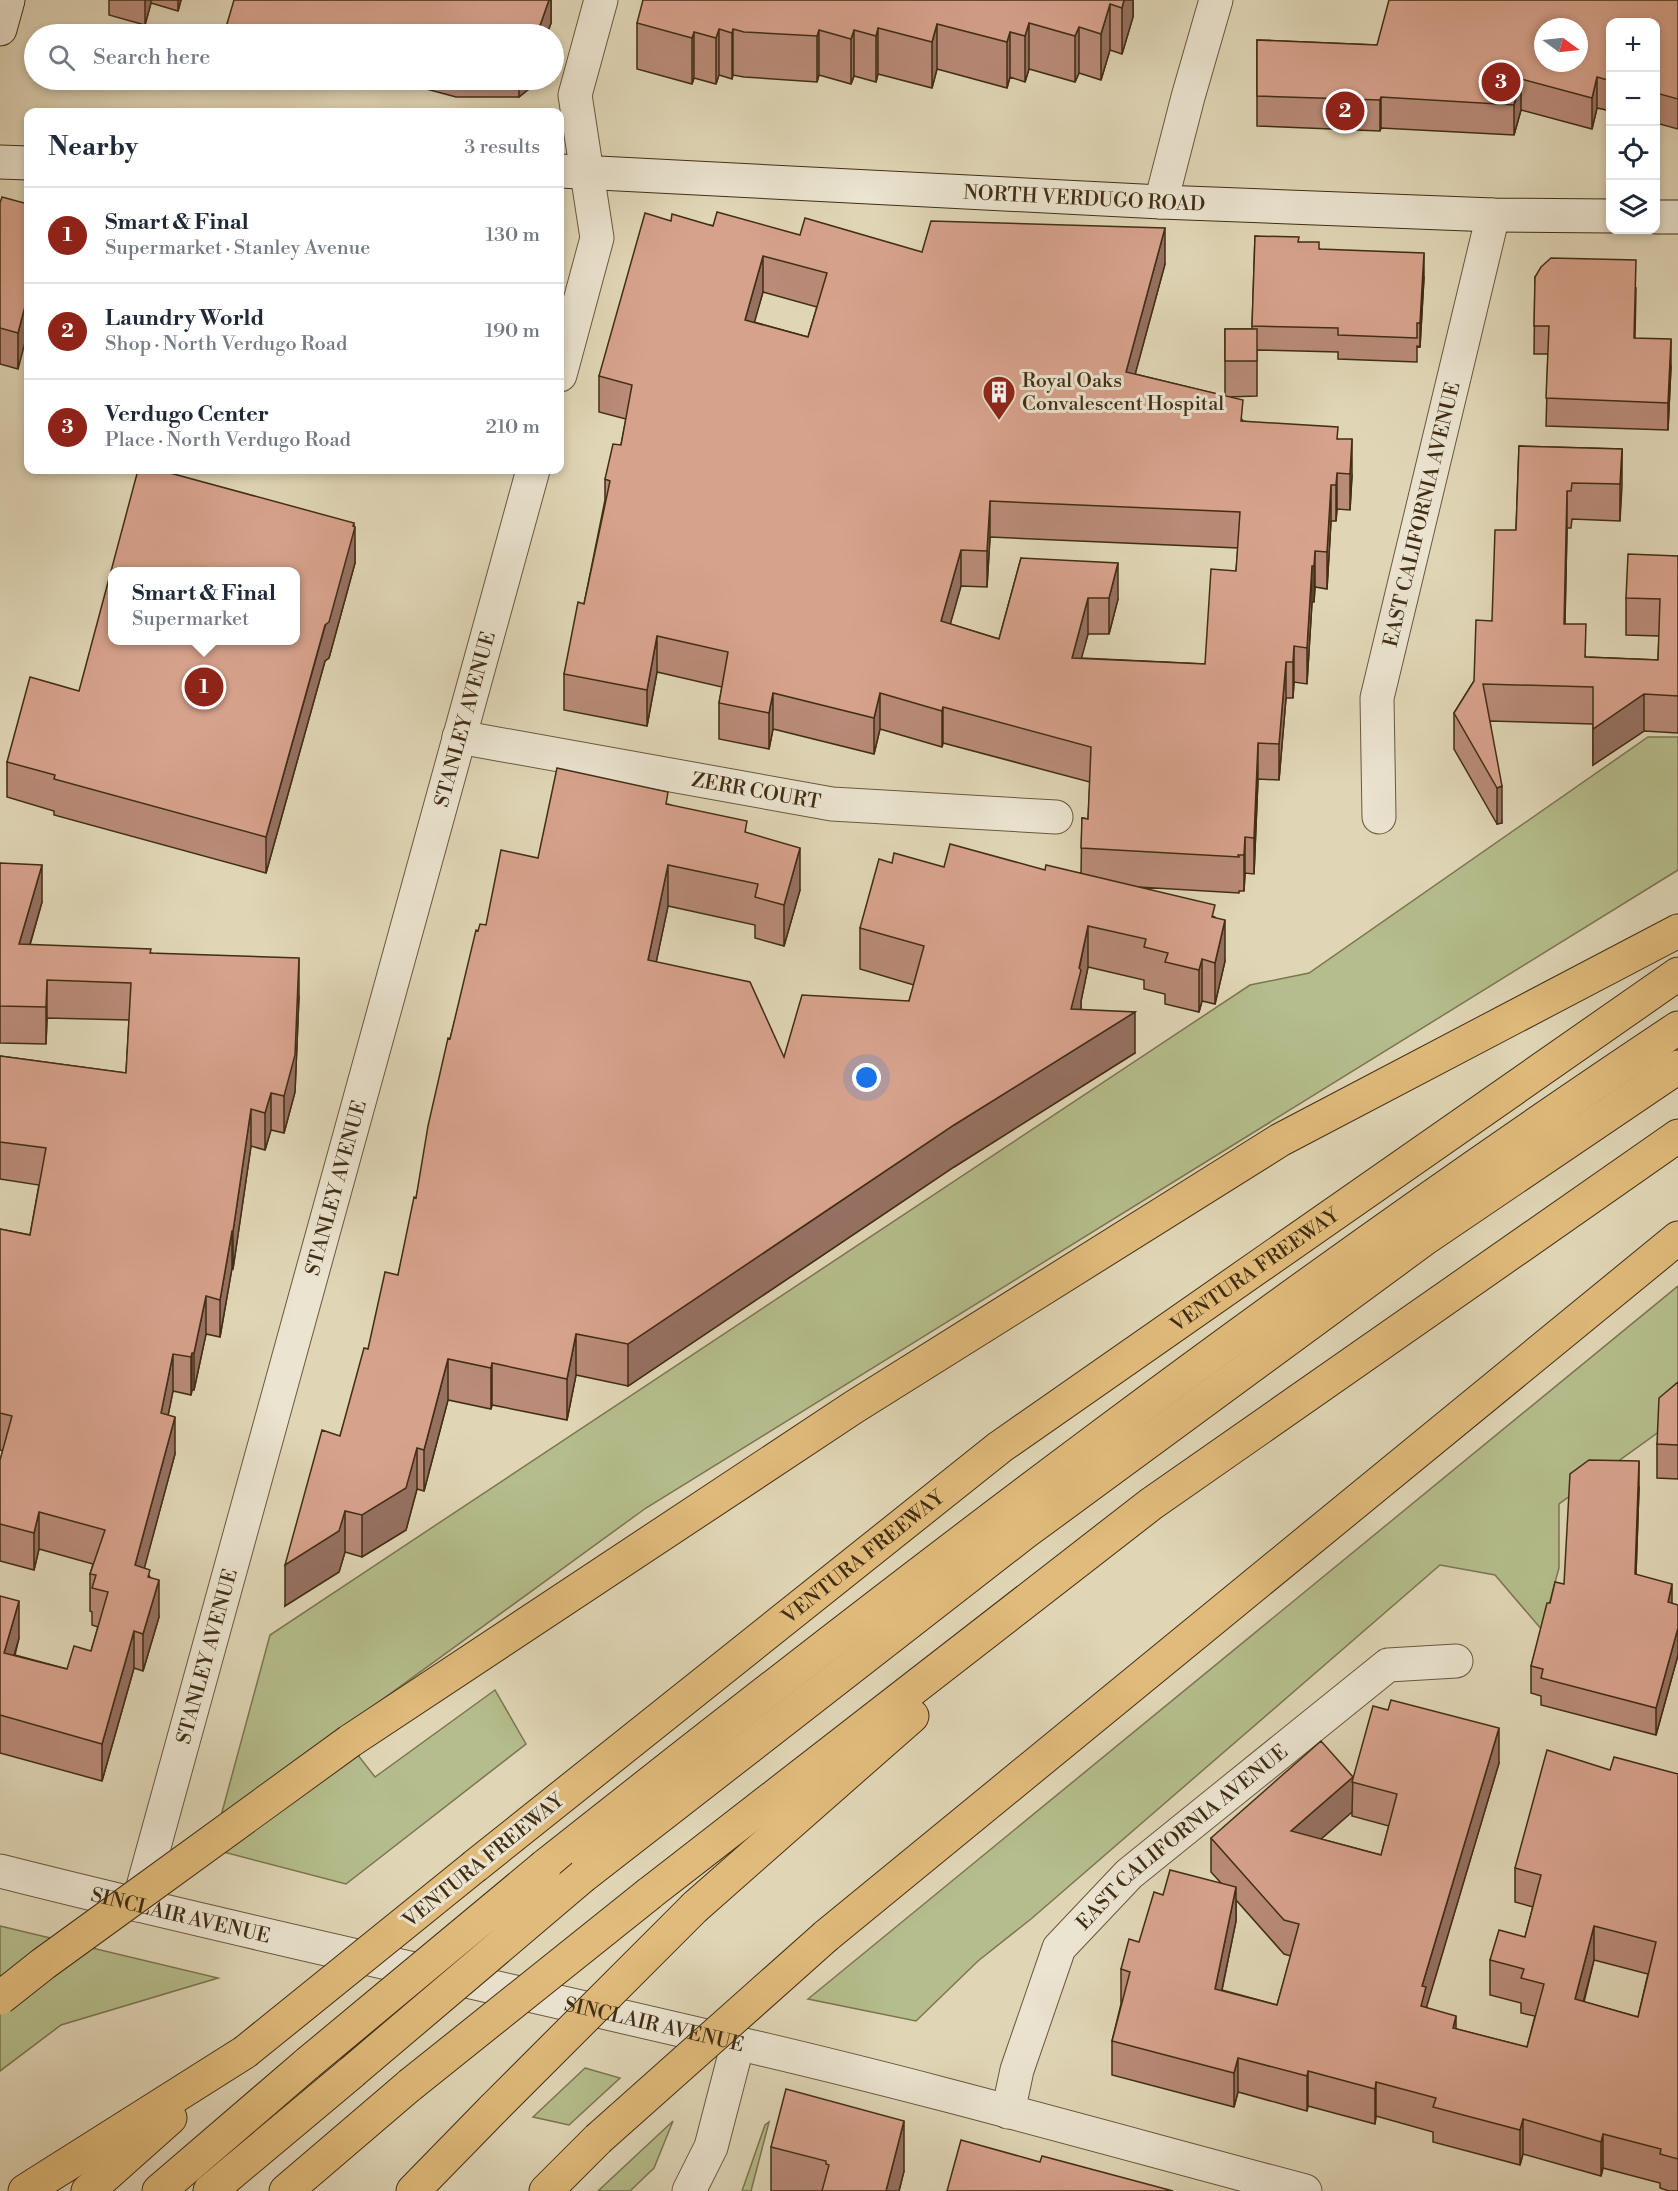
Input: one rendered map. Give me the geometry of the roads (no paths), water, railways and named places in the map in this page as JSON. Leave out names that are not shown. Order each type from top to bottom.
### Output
[{"type":"highway","points":[[0,1998],[43,1964],[350,1741],[854,1407],[1280,1140],[1678,931]]},
{"type":"highway","name":"VENTURA FREEWAY","points":[[88,2191],[245,2052],[1000,1447],[1678,974]]},
{"type":"highway","points":[[159,2191],[308,2063],[545,1866],[1013,1502],[1263,1317],[1678,1028]]},
{"type":"highway","points":[[210,2191],[583,1876],[1024,1533],[1427,1237],[1678,1067]]},
{"type":"highway","points":[[286,2191],[410,2085],[650,1893],[1151,1504],[1678,1136]]},
{"type":"highway","points":[[546,2191],[598,2139],[825,1936],[1678,1238]]},
{"type":"highway","points":[[413,2191],[695,1907],[1151,1504]]},
{"type":"highway","points":[[25,2191],[245,2052]]},
{"type":"street","points":[[0,29],[8,0]]},
{"type":"street","points":[[564,360],[597,238],[573,171],[574,95],[601,0]]},
{"type":"street","points":[[1161,202],[1216,0]]},
{"type":"street","points":[[0,162],[24,163]]},
{"type":"street","name":"NORTH VERDUGO ROAD","points":[[573,171],[1161,202],[1493,215],[1606,216]]},
{"type":"street","name":"EAST CALIFORNIA AVENUE","points":[[1379,817],[1377,698],[1493,215]]},
{"type":"street","points":[[1660,217],[1678,217]]},
{"type":"street","name":"STANLEY AVENUE","points":[[138,1905],[532,474]]},
{"type":"street","name":"ZERR COURT","points":[[459,737],[832,804],[1056,817]]},
{"type":"street","name":"EAST CALIFORNIA AVENUE","points":[[1008,2112],[1017,2070],[1059,1948],[1128,1874],[1388,1665],[1456,1661]]},
{"type":"street","name":"SINCLAIR AVENUE","points":[[0,1871],[738,2043],[1305,2191]]},
{"type":"street","points":[[689,2191],[711,2147],[738,2043]]},
{"type":"place","name":"Verdugo Center","points":[[1501,82]]},
{"type":"place","name":"Laundry World","points":[[1345,111]]},
{"type":"place","name":"Royal Oaks Convalescent Hospital","points":[[999,421]]},
{"type":"place","name":"Smart & Final","points":[[204,687]]}]
